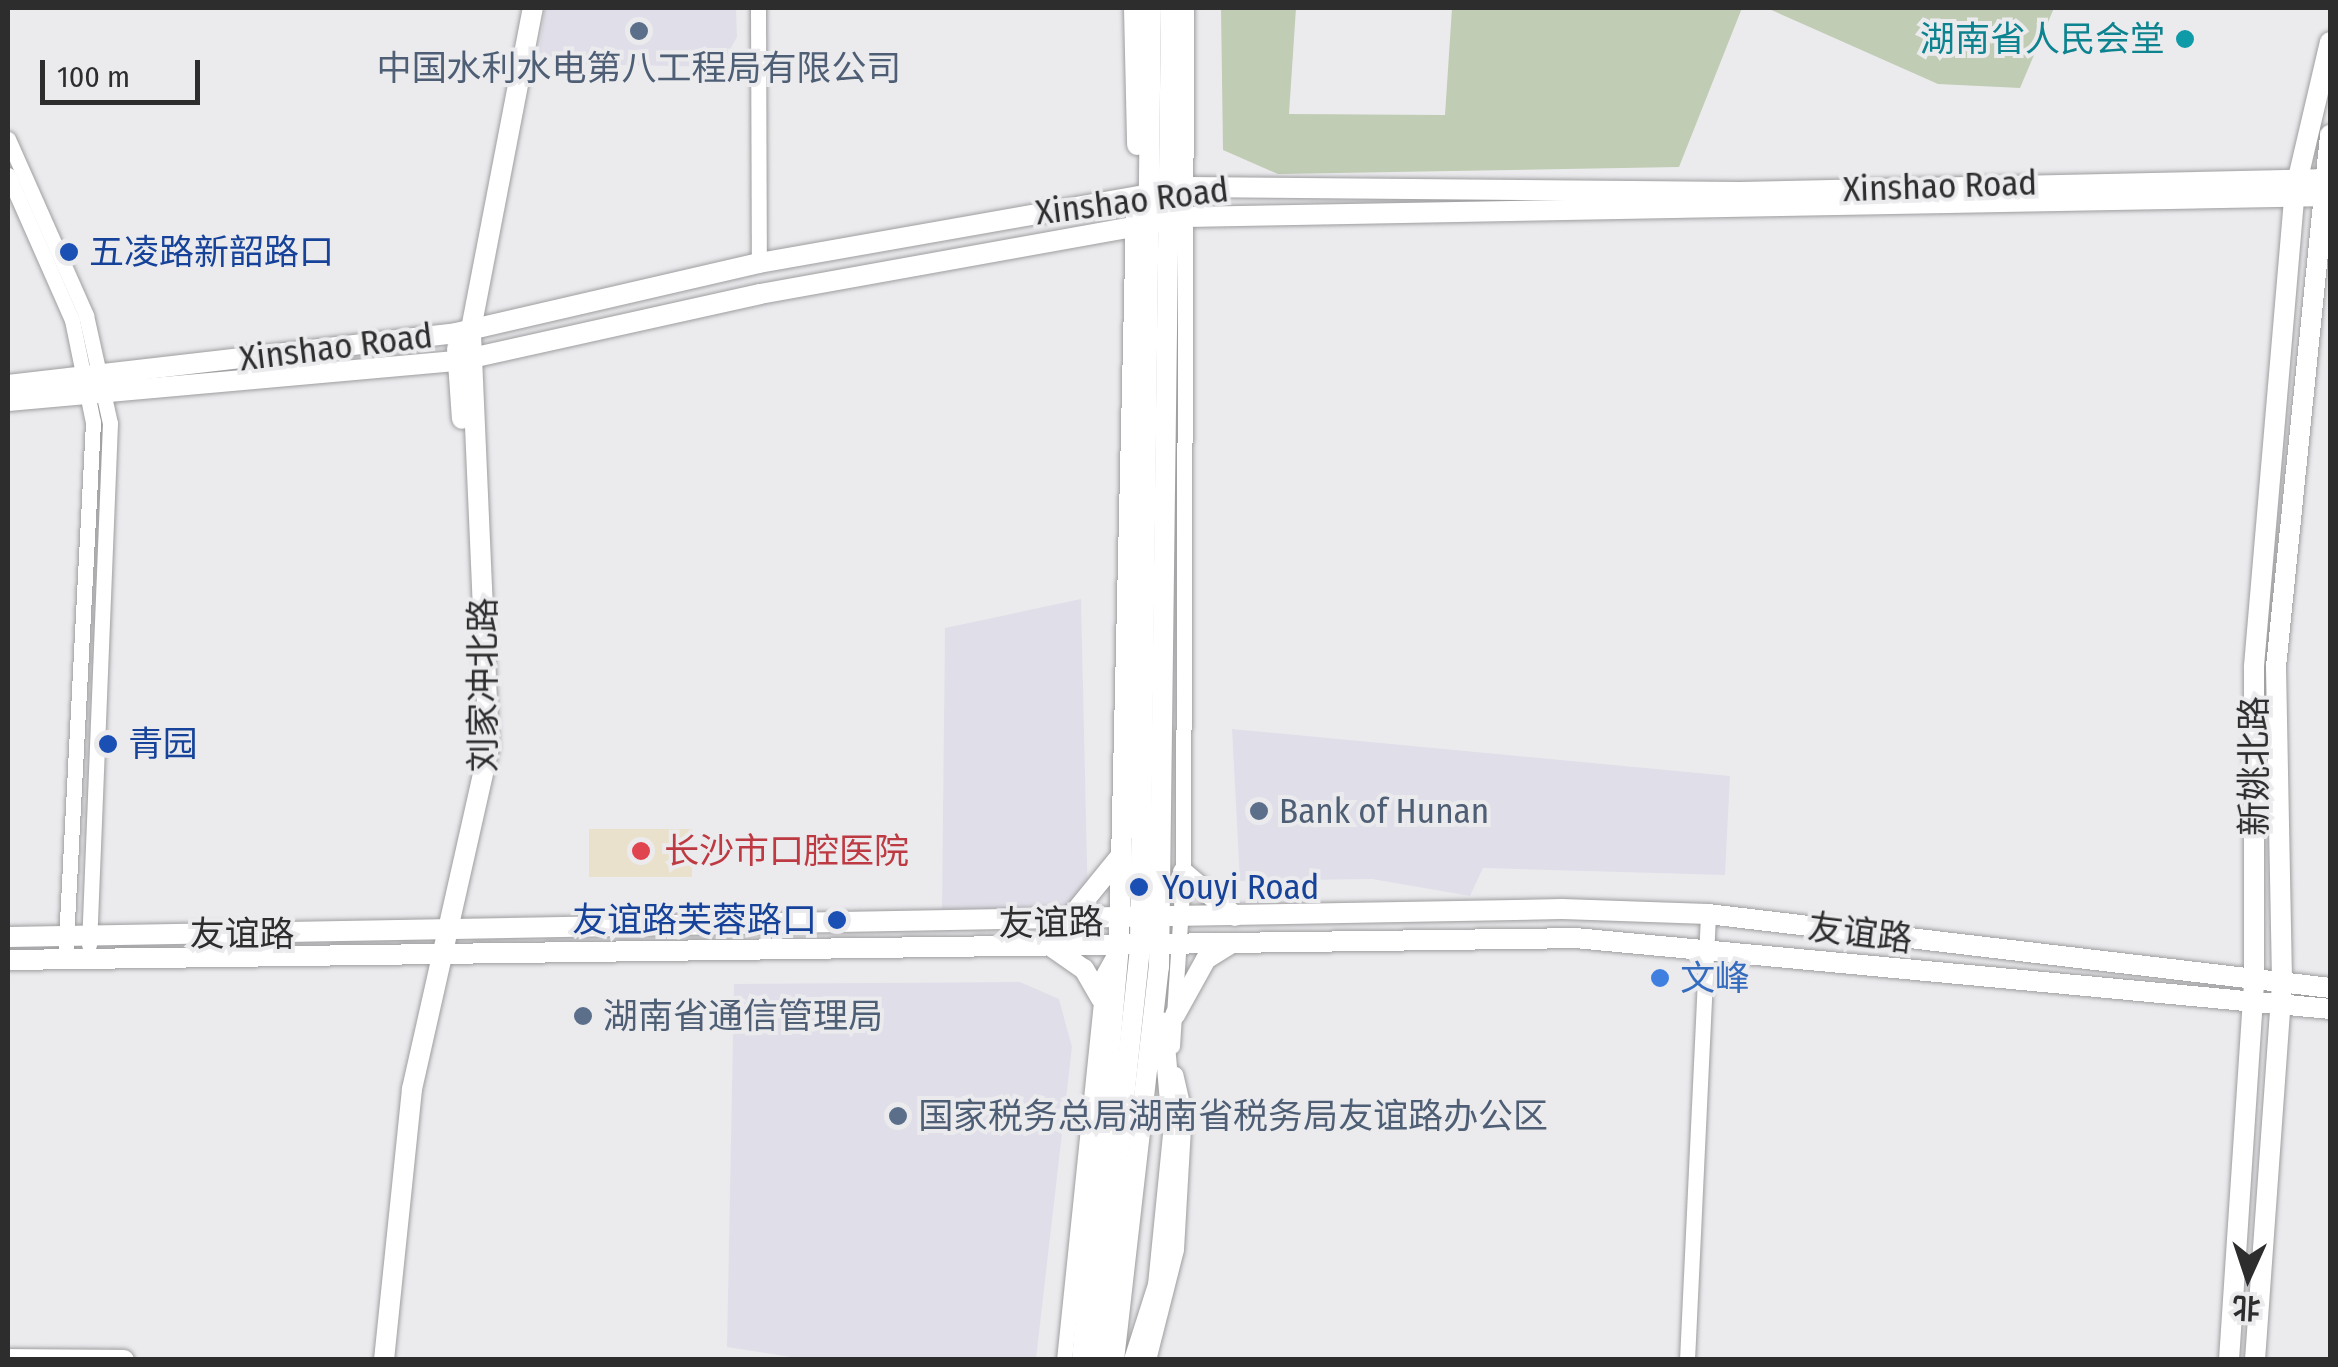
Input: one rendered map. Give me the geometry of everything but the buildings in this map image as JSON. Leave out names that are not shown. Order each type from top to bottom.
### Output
[{"type":"main road","name":"刘家冲北路","points":[[381,1360],[395,1189],[446,942],[478,747],[464,331],[522,8]]},
{"type":"main road","name":"刘家冲北路","points":[[464,331],[533,8]]},
{"type":"main road","points":[[1134,8],[1161,191]]},
{"type":"main road","points":[[1151,8],[1161,191]]},
{"type":"main road","points":[[1140,921],[1120,857],[1171,8]]},
{"type":"main road","name":"新姚北路","points":[[2229,1360],[2254,980],[2254,666],[2297,183],[2330,42]]},
{"type":"main road","name":"新姚北路","points":[[2254,1360],[2282,980],[2276,667],[2330,135]]},
{"type":"main road","name":"Xinshao Road","points":[[8,385],[465,359],[1159,222],[2297,183]]},
{"type":"main road","name":"Xinshao Road","points":[[8,402],[95,383],[464,331],[759,263],[1161,191],[1740,192],[2297,183],[2325,186]]},
{"type":"main road","points":[[1096,1360],[1139,946],[1159,222]]},
{"type":"main road","points":[[1066,922],[1120,857]]},
{"type":"main road","points":[[1183,872],[1236,917]]},
{"type":"main road","name":"友谊路","points":[[8,960],[1236,917],[1708,914],[2330,988]]},
{"type":"main road","name":"友谊路","points":[[8,937],[1052,947],[1576,938],[1707,946],[2330,1008]]},
{"type":"main road","points":[[1175,1016],[1206,959],[1230,944]]},
{"type":"main road","points":[[1139,946],[1159,967],[1172,1111]]},
{"type":"main road","points":[[1082,1360],[1111,1046],[1139,946]]},
{"type":"main road","points":[[1052,947],[1084,969],[1102,998]]},
{"type":"main road","points":[[1114,1360],[1159,967]]},
{"type":"main road","points":[[1098,1024],[1126,1074]]},
{"type":"main road","points":[[1134,1360],[1158,1285],[1172,1111],[1171,1060]]},
{"type":"main road","points":[[8,1358],[124,1360]]},
{"type":"street","points":[[758,8],[759,263]]},
{"type":"street","points":[[1148,1360],[1176,1249],[1184,1112],[1171,1060],[1183,872],[1159,222],[1161,191],[1180,137],[1186,8]]},
{"type":"street","points":[[8,139],[86,315],[95,383],[65,959]]},
{"type":"street","points":[[8,174],[72,320],[110,424],[88,958]]},
{"type":"street","points":[[1687,1360],[1708,914]]},
{"type":"street","points":[[1064,1360],[1102,998],[1139,946]]},
{"type":"shaded area","name":"中国水利水电第八工程局有限公司","points":[[545,8],[736,8],[737,37],[720,67],[567,64],[539,52]]},
{"type":"shaded area","points":[[1081,599],[1088,908],[942,909],[945,628]]},
{"type":"shaded area","points":[[1232,729],[1730,776],[1725,875],[1483,868],[1470,896],[1372,879],[1240,881]]},
{"type":"shaded area","name":"长沙市口腔医院","points":[[589,829],[692,829],[692,877],[589,877]]},
{"type":"shaded area","name":"国家税务总局湖南省税务局友谊路办公区","points":[[1020,982],[1059,999],[1072,1047],[1036,1359],[804,1359],[727,1347],[734,984]]},
{"type":"green space","points":[[1221,8],[1296,8],[1289,114],[1445,115],[1452,8],[1742,8],[1679,167],[1278,174],[1223,150]]},
{"type":"green space","points":[[1767,8],[2054,8],[2020,88],[1938,84]]},
{"type":"place","name":"中国水利水电第八工程局有限公司","points":[[639,31]]},
{"type":"place","name":"湖南省人民会堂","points":[[2185,39]]},
{"type":"place","name":"五凌路新韶路口","points":[[69,252]]},
{"type":"place","name":"青园","points":[[108,744]]},
{"type":"place","name":"Bank of Hunan","points":[[1259,811]]},
{"type":"place","name":"长沙市口腔医院","points":[[641,851]]},
{"type":"place","name":"Youyi Road","points":[[1139,887]]},
{"type":"place","name":"友谊路芙蓉路口","points":[[837,920]]},
{"type":"place","name":"文峰","points":[[1660,978]]},
{"type":"place","name":"湖南省通信管理局","points":[[583,1016]]},
{"type":"place","name":"国家税务总局湖南省税务局友谊路办公区","points":[[898,1116]]}]
